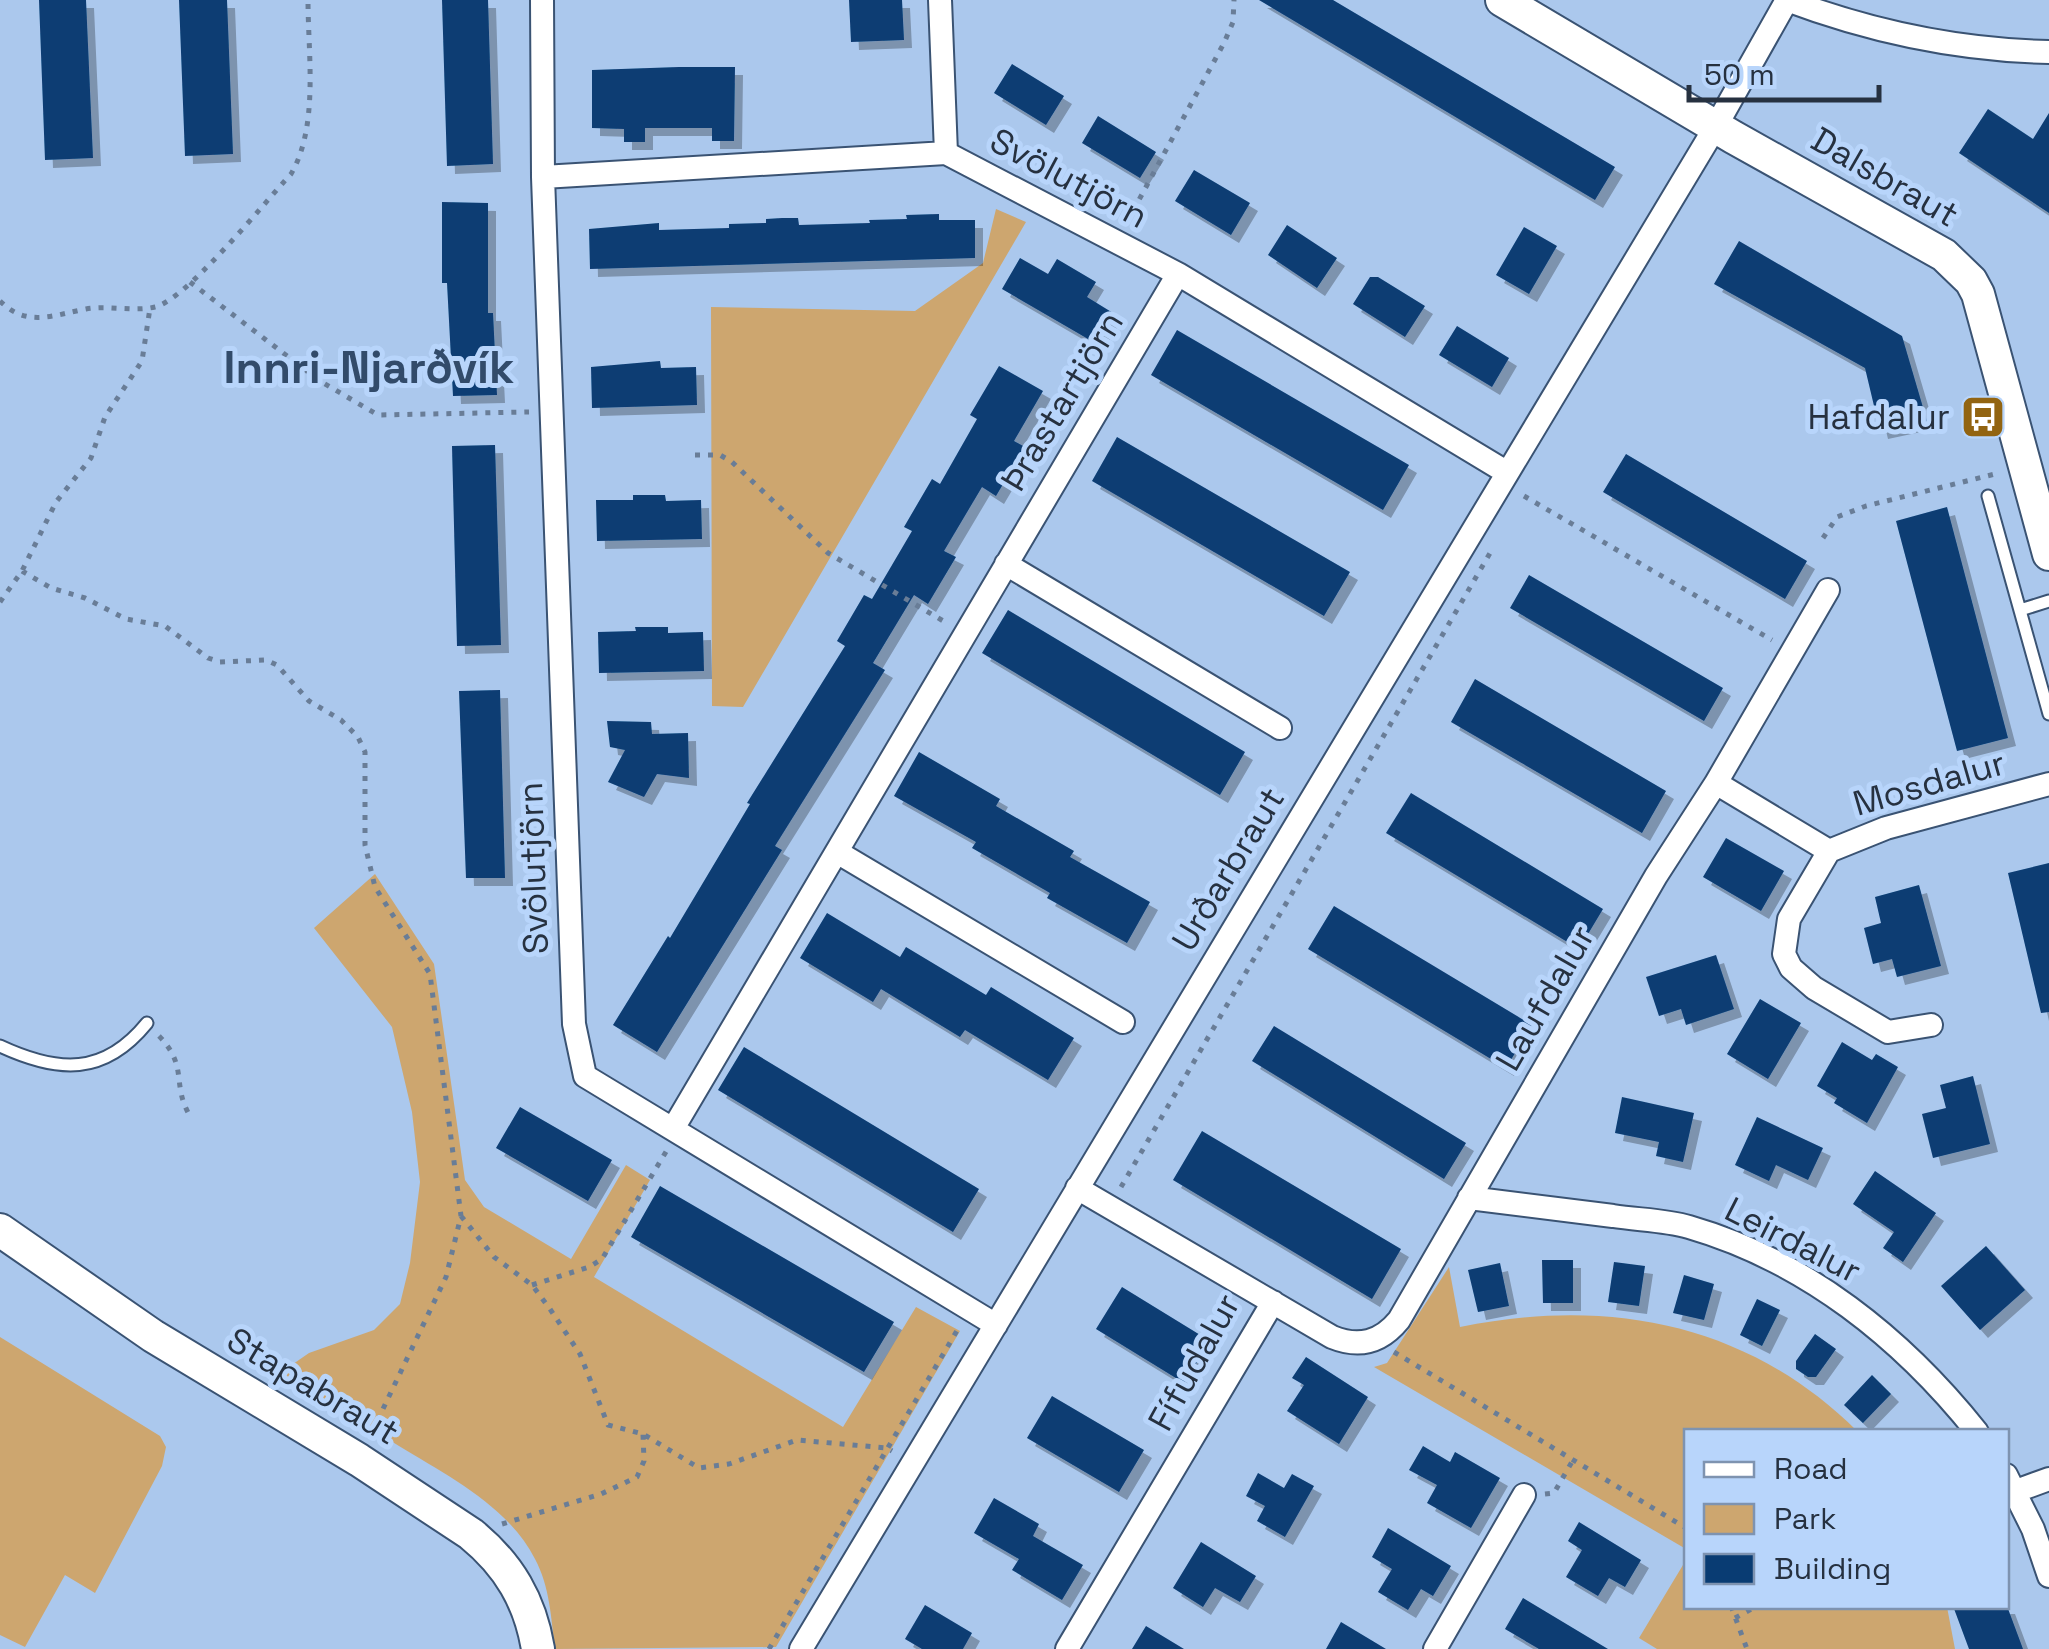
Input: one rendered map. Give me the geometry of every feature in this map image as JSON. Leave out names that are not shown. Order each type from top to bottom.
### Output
[{"type":"street","name":"Svölutjörn","points":[[542,0],[543,177],[574,1024],[585,1076],[996,1325]]},
{"type":"street","points":[[940,0],[946,152]]},
{"type":"street","name":"Dalsbraut","points":[[1502,0],[1944,255],[1972,281],[2034,472],[2049,554]]},
{"type":"street","points":[[1786,0],[1922,40],[2049,52]]},
{"type":"street","name":"Urðarbraut","points":[[801,1649],[1716,126],[1786,0]]},
{"type":"street","name":"Svölutjörn","points":[[543,177],[946,152],[1178,274],[1506,472]]},
{"type":"street","name":"Þrastartjörn","points":[[676,1129],[1178,274]]},
{"type":"street","points":[[1006,564],[1280,728]]},
{"type":"street","name":"Laufdalur","points":[[1374,1340],[1399,1320],[1656,876],[1716,783],[1828,590]]},
{"type":"street","name":"Mosdalur","points":[[1716,783],[1829,850]]},
{"type":"street","name":"Mosdalur","points":[[1931,1025],[1888,1032],[1814,988],[1791,968],[1784,954],[1789,919],[1829,850],[1886,828],[2049,784]]},
{"type":"street","points":[[836,852],[1124,1022]]},
{"type":"street","name":"Fífudalur","points":[[1066,1649],[1273,1302],[1077,1188]]},
{"type":"street","name":"Leirdalur","points":[[1469,1198],[1685,1226],[1769,1259],[1846,1304],[1882,1332],[1917,1363],[1974,1429]]},
{"type":"street","name":"Stapabraut","points":[[0,1230],[154,1336],[359,1460],[471,1534],[516,1582],[534,1624],[538,1649]]},
{"type":"street","points":[[1273,1302],[1342,1341],[1374,1340]]},
{"type":"street","points":[[2049,1479],[2011,1483],[2049,1576]]},
{"type":"street","points":[[1434,1649],[1524,1495]]},
{"type":"lane","points":[[1988,496],[2049,714]]},
{"type":"lane","points":[[2020,610],[2049,601]]},
{"type":"lane","points":[[0,1046],[34,1062],[74,1066],[105,1059],[129,1046],[147,1023]]},
{"type":"path","points":[[0,302],[16,315],[31,319],[89,308],[150,308],[168,303],[190,282],[291,174],[300,157],[308,135],[308,0]]},
{"type":"path","points":[[1116,242],[1224,43],[1233,22],[1234,0]]},
{"type":"path","points":[[190,282],[320,381],[378,415],[551,412]]},
{"type":"path","points":[[0,602],[22,571],[56,502],[90,458],[105,417],[142,361],[150,308]]},
{"type":"path","points":[[695,454],[720,454],[828,553],[965,634]]},
{"type":"path","points":[[1823,538],[1837,518],[1866,506],[2034,472]]},
{"type":"path","points":[[1524,496],[1792,652]]},
{"type":"path","points":[[1109,1206],[1496,544]]},
{"type":"path","points":[[22,571],[51,588],[85,598],[126,620],[165,626],[208,658],[220,662],[266,660],[277,665],[309,701],[341,720],[366,752],[365,845],[375,887],[430,974],[460,1216],[446,1277],[371,1434]]},
{"type":"path","points":[[147,1023],[178,1058],[182,1096],[190,1116]]},
{"type":"path","points":[[532,1285],[602,1259],[676,1129]]},
{"type":"path","points":[[460,1216],[494,1258],[532,1285],[580,1354],[608,1425],[642,1434],[699,1468],[728,1464],[797,1440],[888,1448],[912,1464]]},
{"type":"path","points":[[769,1649],[970,1309]]},
{"type":"path","points":[[1374,1340],[1684,1527]]},
{"type":"path","points":[[502,1524],[601,1494],[637,1476],[644,1461],[642,1434]]},
{"type":"path","points":[[1524,1495],[1554,1493],[1573,1460]]},
{"type":"path","points":[[1732,1609],[1747,1649]]},
{"type":"path","points":[[1735,1618],[1752,1609]]},
{"type":"green space","points":[[996,209],[1026,222],[743,707],[712,706],[711,307],[915,311],[983,263]]},
{"type":"green space","points":[[375,874],[434,964],[465,1180],[484,1207],[571,1259],[626,1165],[650,1180],[594,1277],[843,1427],[916,1307],[960,1331],[776,1647],[555,1649],[540,1570],[509,1523],[456,1481],[280,1373],[309,1353],[374,1330],[400,1304],[410,1263],[420,1182],[412,1112],[392,1027],[314,928]]},
{"type":"green space","points":[[1449,1267],[1460,1327],[1569,1315],[1621,1318],[1672,1327],[1722,1342],[1769,1365],[1814,1394],[1855,1429],[1684,1429],[1684,1548],[1374,1367],[1387,1363]]},
{"type":"green space","points":[[0,1337],[160,1436],[166,1447],[162,1466],[95,1593],[65,1575],[25,1647],[0,1635]]},
{"type":"green space","points":[[1684,1563],[1684,1609],[1947,1609],[1955,1649],[1657,1649],[1639,1638]]},
{"type":"building","points":[[39,0],[86,0],[93,158],[45,160]]},
{"type":"building","points":[[179,0],[227,0],[233,154],[185,156]]},
{"type":"building","points":[[442,0],[488,0],[493,164],[447,166]]},
{"type":"building","points":[[849,0],[902,0],[904,40],[851,42]]},
{"type":"building","points":[[1259,0],[1333,0],[1615,167],[1595,200]]},
{"type":"building","points":[[1012,64],[1064,96],[1046,125],[994,93]]},
{"type":"building","points":[[735,67],[734,141],[712,141],[712,128],[645,128],[645,142],[624,142],[624,129],[592,128],[592,70]]},
{"type":"building","points":[[1988,109],[2033,139],[2049,113],[2049,213],[1959,153]]},
{"type":"building","points":[[1098,116],[1156,152],[1140,178],[1082,143]]},
{"type":"building","points":[[1194,170],[1250,203],[1231,235],[1175,201]]},
{"type":"building","points":[[442,202],[488,203],[488,313],[493,313],[497,395],[453,396],[447,283],[442,283]]},
{"type":"building","points":[[939,214],[939,220],[975,220],[975,258],[590,269],[589,229],[659,223],[659,230],[729,228],[729,224],[766,223],[766,219],[782,218],[798,218],[799,225],[870,223],[869,220],[907,219],[906,215]]},
{"type":"building","points":[[1287,225],[1337,258],[1317,288],[1268,255]]},
{"type":"building","points":[[1524,227],[1557,246],[1529,294],[1496,275]]},
{"type":"building","points":[[1739,241],[1902,336],[1927,421],[1880,431],[1865,368],[1714,284]]},
{"type":"building","points":[[1020,258],[1048,274],[1057,259],[1096,282],[1087,297],[1113,313],[1095,343],[1002,289]]},
{"type":"building","points":[[1370,277],[1378,277],[1425,306],[1405,337],[1353,304]]},
{"type":"building","points":[[1457,326],[1509,358],[1492,387],[1439,355]]},
{"type":"building","points":[[1177,330],[1409,465],[1383,510],[1151,375]]},
{"type":"building","points":[[660,361],[661,368],[696,367],[697,405],[592,408],[591,367]]},
{"type":"building","points":[[999,366],[1043,391],[1014,441],[1025,447],[996,496],[982,487],[944,551],[956,557],[928,604],[914,595],[873,663],[885,670],[775,846],[782,850],[657,1052],[613,1025],[670,938],[750,804],[747,803],[845,646],[837,641],[864,595],[872,599],[912,531],[904,527],[932,479],[940,484],[977,419],[970,415]]},
{"type":"building","points":[[1117,437],[1350,572],[1324,616],[1092,481]]},
{"type":"building","points":[[495,445],[501,645],[457,646],[452,446]]},
{"type":"building","points":[[1626,454],[1807,561],[1785,599],[1603,492]]},
{"type":"building","points":[[633,495],[665,495],[666,501],[701,500],[702,539],[597,541],[596,500],[633,500]]},
{"type":"building","points":[[1947,507],[2008,738],[1957,751],[1896,521]]},
{"type":"building","points":[[1529,575],[1723,688],[1704,721],[1510,608]]},
{"type":"building","points":[[1008,610],[1245,752],[1220,795],[982,653]]},
{"type":"building","points":[[635,627],[668,627],[668,633],[703,632],[704,671],[599,673],[598,632],[636,631]]},
{"type":"building","points":[[1475,679],[1666,791],[1642,833],[1451,722]]},
{"type":"building","points":[[500,690],[505,878],[466,878],[459,691]]},
{"type":"building","points":[[607,721],[651,722],[652,734],[688,733],[689,778],[657,774],[644,797],[608,782],[625,750],[610,747]]},
{"type":"building","points":[[919,752],[1000,799],[996,806],[1074,851],[1070,857],[1150,902],[1127,943],[1047,898],[1050,893],[972,848],[976,842],[894,796]]},
{"type":"building","points":[[1411,793],[1603,909],[1579,949],[1386,833]]},
{"type":"building","points":[[1726,838],[1784,871],[1761,911],[1703,877]]},
{"type":"building","points":[[2049,863],[2049,1012],[2041,1013],[2008,873]]},
{"type":"building","points":[[1919,885],[1941,966],[1897,977],[1892,959],[1873,964],[1864,928],[1881,923],[1875,897]]},
{"type":"building","points":[[1334,906],[1532,1025],[1506,1068],[1308,949]]},
{"type":"building","points":[[827,913],[900,957],[906,947],[986,995],[991,987],[1074,1038],[1048,1080],[965,1030],[960,1037],[881,989],[873,1002],[800,958]]},
{"type":"building","points":[[1716,955],[1734,1009],[1686,1025],[1681,1009],[1659,1016],[1646,977]]},
{"type":"building","points":[[1760,999],[1801,1023],[1768,1079],[1727,1054]]},
{"type":"building","points":[[1274,1026],[1466,1143],[1444,1179],[1252,1061]]},
{"type":"building","points":[[1842,1042],[1872,1060],[1876,1054],[1898,1067],[1867,1123],[1834,1103],[1837,1098],[1817,1086]]},
{"type":"building","points":[[744,1047],[979,1189],[953,1232],[718,1090]]},
{"type":"building","points":[[1973,1076],[1990,1144],[1933,1158],[1922,1114],[1946,1108],[1940,1085]]},
{"type":"building","points":[[1622,1097],[1694,1113],[1683,1162],[1656,1156],[1659,1142],[1615,1133]]},
{"type":"building","points":[[520,1107],[612,1160],[588,1201],[496,1148]]},
{"type":"building","points":[[1757,1117],[1823,1148],[1808,1180],[1776,1165],[1769,1181],[1735,1165]]},
{"type":"building","points":[[1202,1131],[1401,1249],[1372,1299],[1173,1180]]},
{"type":"building","points":[[1875,1171],[1936,1213],[1903,1262],[1883,1248],[1894,1232],[1853,1204]]},
{"type":"building","points":[[660,1186],[894,1322],[864,1372],[631,1237]]},
{"type":"building","points":[[1986,1246],[2025,1290],[1980,1330],[1941,1286]]},
{"type":"building","points":[[1542,1260],[1573,1260],[1573,1303],[1543,1303]]},
{"type":"building","points":[[1614,1262],[1645,1266],[1639,1306],[1608,1302]]},
{"type":"building","points":[[1500,1263],[1509,1306],[1478,1312],[1468,1270]]},
{"type":"building","points":[[1684,1275],[1714,1284],[1704,1320],[1673,1313]]},
{"type":"building","points":[[1122,1287],[1210,1341],[1184,1383],[1096,1329]]},
{"type":"building","points":[[1757,1299],[1780,1310],[1762,1346],[1740,1335]]},
{"type":"building","points":[[1815,1334],[1836,1349],[1816,1377],[1808,1377],[1796,1369],[1796,1361]]},
{"type":"building","points":[[1306,1357],[1368,1397],[1339,1444],[1287,1411],[1304,1385],[1292,1378]]},
{"type":"building","points":[[1872,1375],[1891,1394],[1863,1423],[1844,1405]]},
{"type":"building","points":[[1052,1396],[1144,1450],[1119,1492],[1027,1438]]},
{"type":"building","points":[[1423,1446],[1450,1462],[1455,1452],[1500,1478],[1471,1528],[1427,1503],[1437,1485],[1409,1470]]},
{"type":"building","points":[[1258,1473],[1284,1488],[1292,1474],[1314,1486],[1285,1537],[1257,1521],[1265,1506],[1246,1496]]},
{"type":"building","points":[[994,1498],[1039,1524],[1033,1536],[1083,1565],[1062,1600],[1012,1570],[1019,1559],[974,1533]]},
{"type":"building","points":[[1579,1522],[1641,1560],[1625,1587],[1609,1578],[1598,1596],[1566,1577],[1582,1550],[1568,1541]]},
{"type":"building","points":[[1388,1528],[1451,1566],[1433,1596],[1421,1589],[1408,1610],[1378,1592],[1392,1569],[1372,1557]]},
{"type":"building","points":[[1201,1542],[1256,1576],[1240,1602],[1215,1588],[1203,1607],[1173,1588]]},
{"type":"building","points":[[1523,1598],[1608,1649],[1539,1649],[1505,1629]]},
{"type":"building","points":[[925,1605],[972,1633],[963,1649],[922,1649],[905,1639]]},
{"type":"building","points":[[1954,1609],[2008,1609],[2023,1649],[1969,1649]]},
{"type":"building","points":[[1341,1622],[1386,1649],[1326,1649]]},
{"type":"building","points":[[1146,1626],[1184,1649],[1132,1649]]},
{"type":"place","name":"Hafdalur","points":[[1983,417]]},
{"type":"district","name":"Innri-Njarðvík","points":[[369,367]]}]
